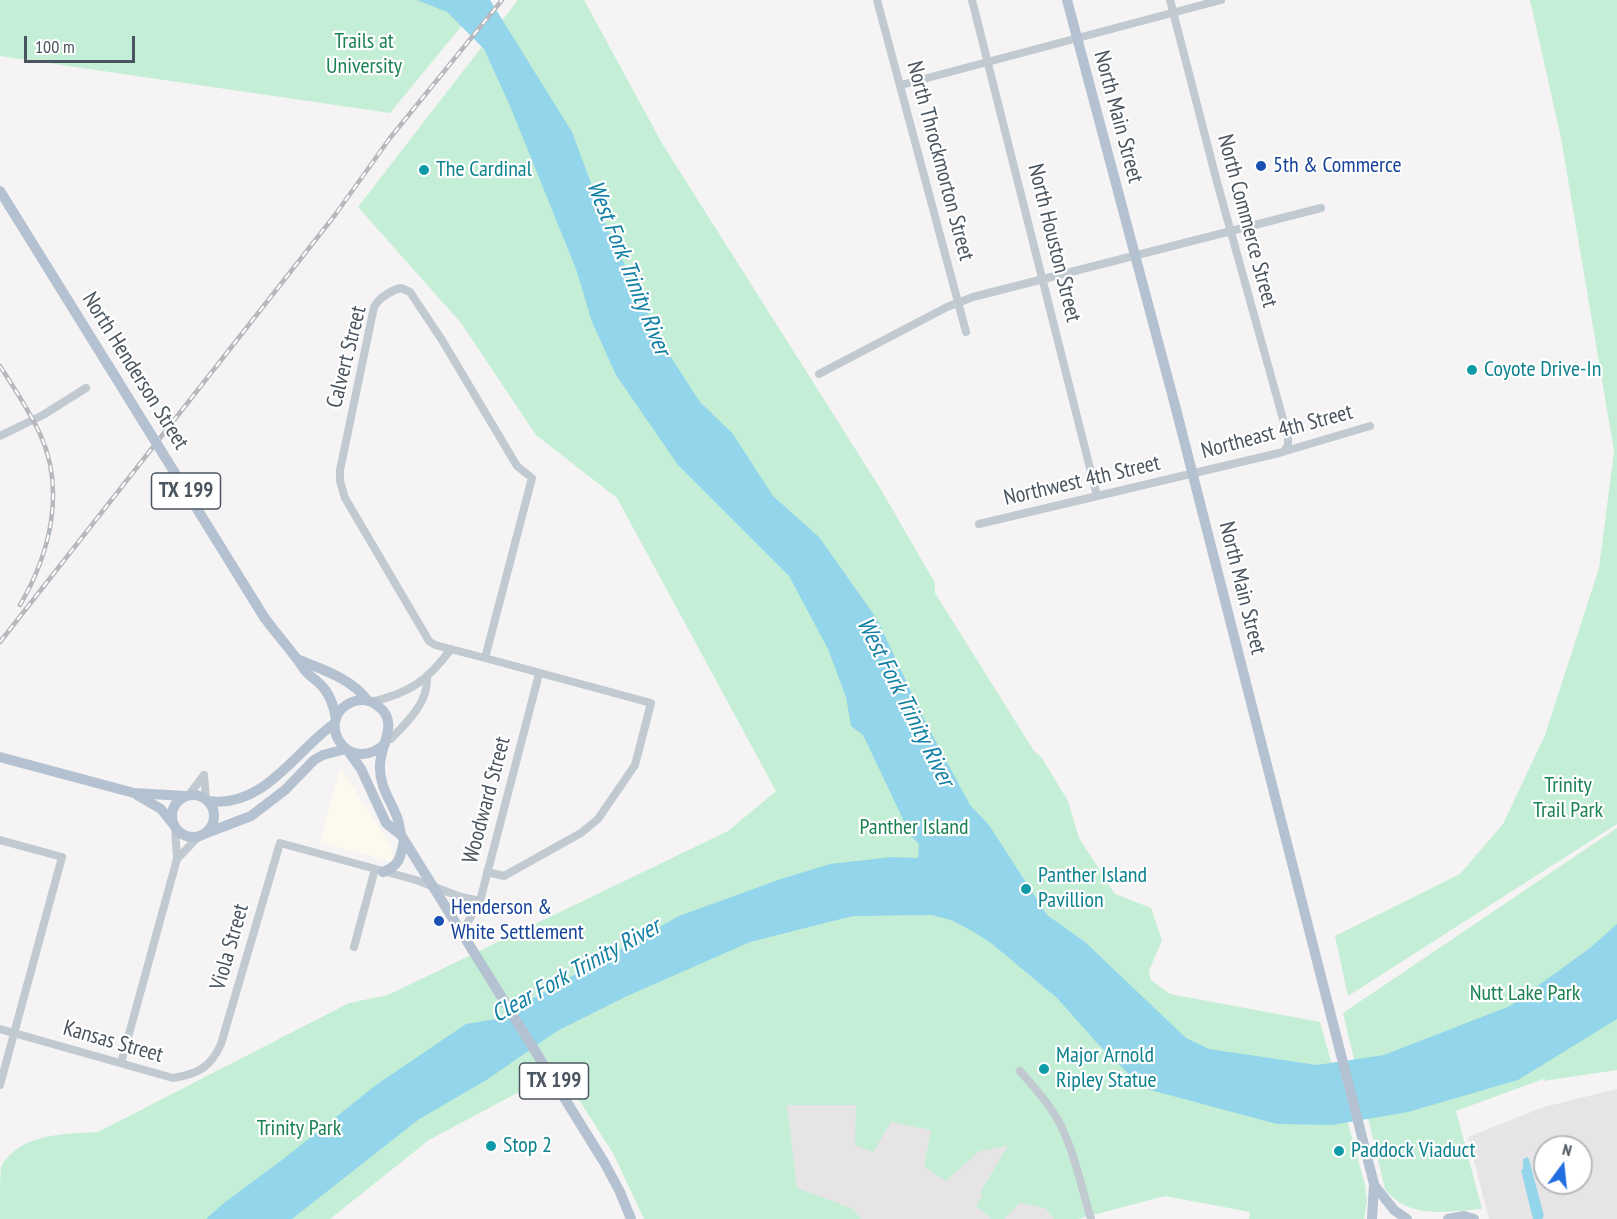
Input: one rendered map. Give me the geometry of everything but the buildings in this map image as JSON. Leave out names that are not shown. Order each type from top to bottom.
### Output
[{"type":"main road","name":"North Main Street","points":[[1067,0],[1228,611],[1375,1185]]},
{"type":"main road","name":"North Henderson Street","points":[[1,196],[264,617],[305,670],[326,692],[334,709],[335,721]]},
{"type":"main road","name":"North Henderson Street","points":[[299,660],[346,680],[370,701]]},
{"type":"main road","points":[[134,793],[161,809],[185,836],[202,835],[251,816],[276,797],[314,760],[331,753],[373,752],[386,742],[389,722],[386,713],[370,701],[357,700],[350,703],[340,711],[335,721],[257,792],[225,802],[207,800]]},
{"type":"main road","points":[[335,721],[336,736],[348,751]]},
{"type":"main road","name":"TX 199","points":[[386,742],[380,763],[382,782],[403,837],[604,1161],[631,1219]]},
{"type":"main road","name":"TX 199","points":[[348,751],[361,769],[386,823],[403,837]]},
{"type":"main road","points":[[0,757],[134,793],[201,796],[207,800],[214,812],[212,825],[202,835]]},
{"type":"main road","points":[[174,825],[172,812],[174,806],[177,801],[187,796]]},
{"type":"main road","points":[[379,870],[392,869],[398,864],[403,837]]},
{"type":"main road","points":[[1372,1219],[1375,1185]]},
{"type":"main road","points":[[1375,1185],[1394,1210],[1407,1219]]},
{"type":"main road","points":[[1450,1219],[1464,1216],[1474,1219]]},
{"type":"street","name":"North Throckmorton Street","points":[[877,0],[966,332]]},
{"type":"street","name":"North Houston Street","points":[[972,0],[1097,496]]},
{"type":"street","name":"North Commerce Street","points":[[1170,0],[1230,231],[1288,437],[1286,450]]},
{"type":"street","points":[[901,85],[1221,0]]},
{"type":"street","points":[[819,374],[958,303],[980,295],[1321,208]]},
{"type":"street","name":"Calvert Street","points":[[485,658],[532,478],[517,466],[442,340],[410,292],[406,289],[397,289],[380,300],[374,307],[339,476],[345,498],[429,641],[451,649],[539,674],[651,703],[635,765],[598,819],[581,833],[504,876],[487,872]]},
{"type":"street","points":[[0,436],[43,415],[87,387]]},
{"type":"street","name":"Northeast 4th Street","points":[[1192,473],[1280,453],[1370,426]]},
{"type":"street","name":"Northwest 4th Street","points":[[979,524],[1192,473]]},
{"type":"street","points":[[370,701],[399,694],[427,678],[451,649]]},
{"type":"street","name":"Woodward Street","points":[[462,932],[480,901],[539,674]]},
{"type":"street","points":[[386,742],[414,713],[428,687],[427,678]]},
{"type":"street","points":[[187,796],[204,775],[207,800]]},
{"type":"street","points":[[122,1063],[177,859],[174,825]]},
{"type":"street","points":[[177,859],[202,835]]},
{"type":"street","points":[[0,840],[62,857],[0,1085]]},
{"type":"street","name":"Viola Street","points":[[212,1060],[221,1044],[280,843],[379,870]]},
{"type":"street","points":[[354,947],[379,870],[480,901]]},
{"type":"street","name":"Kansas Street","points":[[0,1029],[173,1078],[189,1075],[212,1060]]},
{"type":"street","points":[[1020,1071],[1047,1102],[1063,1129],[1091,1219]]},
{"type":"shaded area","points":[[340,769],[391,846],[393,854],[391,862],[320,842]]},
{"type":"shaded area","points":[[631,1036],[1033,1142],[1065,1219],[644,1219],[614,1155]]},
{"type":"shaded area","points":[[1617,1089],[1617,1219],[1489,1219],[1468,1137],[1544,1107]]},
{"type":"green space","name":"Trails at University","points":[[0,0],[483,0],[390,113],[0,56]]},
{"type":"green space","name":"Panther Island","points":[[518,0],[584,0],[663,145],[880,488],[935,583],[935,593],[1068,801],[1079,838],[1115,894],[1151,908],[1162,940],[1149,971],[1151,980],[1170,994],[1320,1022],[1365,1185],[1367,1200],[1364,1219],[1249,1219],[1250,1212],[1165,1196],[1078,1219],[1054,1219],[1045,1208],[1020,1203],[1004,1219],[992,1219],[976,1206],[983,1195],[980,1193],[1008,1146],[979,1151],[946,1181],[924,1167],[931,1130],[891,1122],[873,1152],[855,1145],[856,1105],[787,1105],[797,1188],[853,1209],[861,1219],[644,1219],[614,1155],[557,1065],[517,1093],[429,1140],[330,1219],[0,1219],[1,1167],[19,1147],[58,1135],[98,1132],[349,1003],[388,995],[728,831],[776,791],[617,498],[536,435],[461,323],[358,207]]},
{"type":"green space","name":"Trinity Trail Park","points":[[1530,0],[1617,0],[1617,824],[1348,996],[1335,936],[1460,874],[1503,824],[1545,735],[1599,568],[1614,451],[1561,138]]},
{"type":"green space","name":"Nutt Lake Park","points":[[1617,828],[1617,1070],[1543,1081],[1546,1078],[1456,1111],[1482,1209],[1428,1211],[1416,1209],[1394,1199],[1385,1189],[1343,1013]]},
{"type":"water","name":"West Fork Trinity River","points":[[417,0],[490,0],[572,132],[609,232],[665,348],[700,402],[733,434],[773,496],[819,537],[877,619],[925,721],[970,805],[989,825],[1047,915],[1085,942],[1186,1038],[1209,1049],[1317,1065],[1384,1055],[1510,1006],[1590,948],[1617,924],[1617,1019],[1518,1080],[1408,1112],[1332,1125],[1277,1124],[1143,1088],[1098,1044],[1057,998],[991,943],[951,920],[931,915],[853,916],[750,942],[625,997],[557,1031],[488,1079],[418,1120],[292,1219],[206,1219],[376,1085],[466,1024],[496,1019],[679,916],[830,864],[892,857],[918,858],[919,844],[911,836],[863,735],[851,726],[846,697],[828,649],[789,576],[678,465],[616,375],[592,322],[576,269],[510,106],[484,49],[447,12]]},
{"type":"water","points":[[1527,1157],[1529,1159],[1533,1174],[1533,1195],[1538,1195],[1544,1216],[1542,1219],[1533,1219],[1521,1170],[1523,1159]]},
{"type":"railway","points":[[0,642],[335,215],[390,138],[502,0]]},
{"type":"railway","points":[[0,366],[40,434],[48,455],[52,477],[53,499],[46,543],[31,585],[20,605]]},
{"type":"place","name":"5th & Commerce","points":[[1261,166]]},
{"type":"place","name":"The Cardinal","points":[[424,170]]},
{"type":"place","name":"Coyote Drive-In","points":[[1472,370]]},
{"type":"place","name":"Panther Island Pavillion","points":[[1026,889]]},
{"type":"place","name":"Henderson & White Settlement","points":[[439,921]]},
{"type":"place","name":"Major Arnold Ripley Statue","points":[[1044,1069]]},
{"type":"place","name":"Stop 2","points":[[491,1146]]},
{"type":"place","name":"Paddock Viaduct","points":[[1339,1151]]},
{"type":"water label","name":"Clear Fork Trinity River","points":[[576,971]]},
{"type":"park label","name":"Trinity Park","points":[[299,1129]]}]
